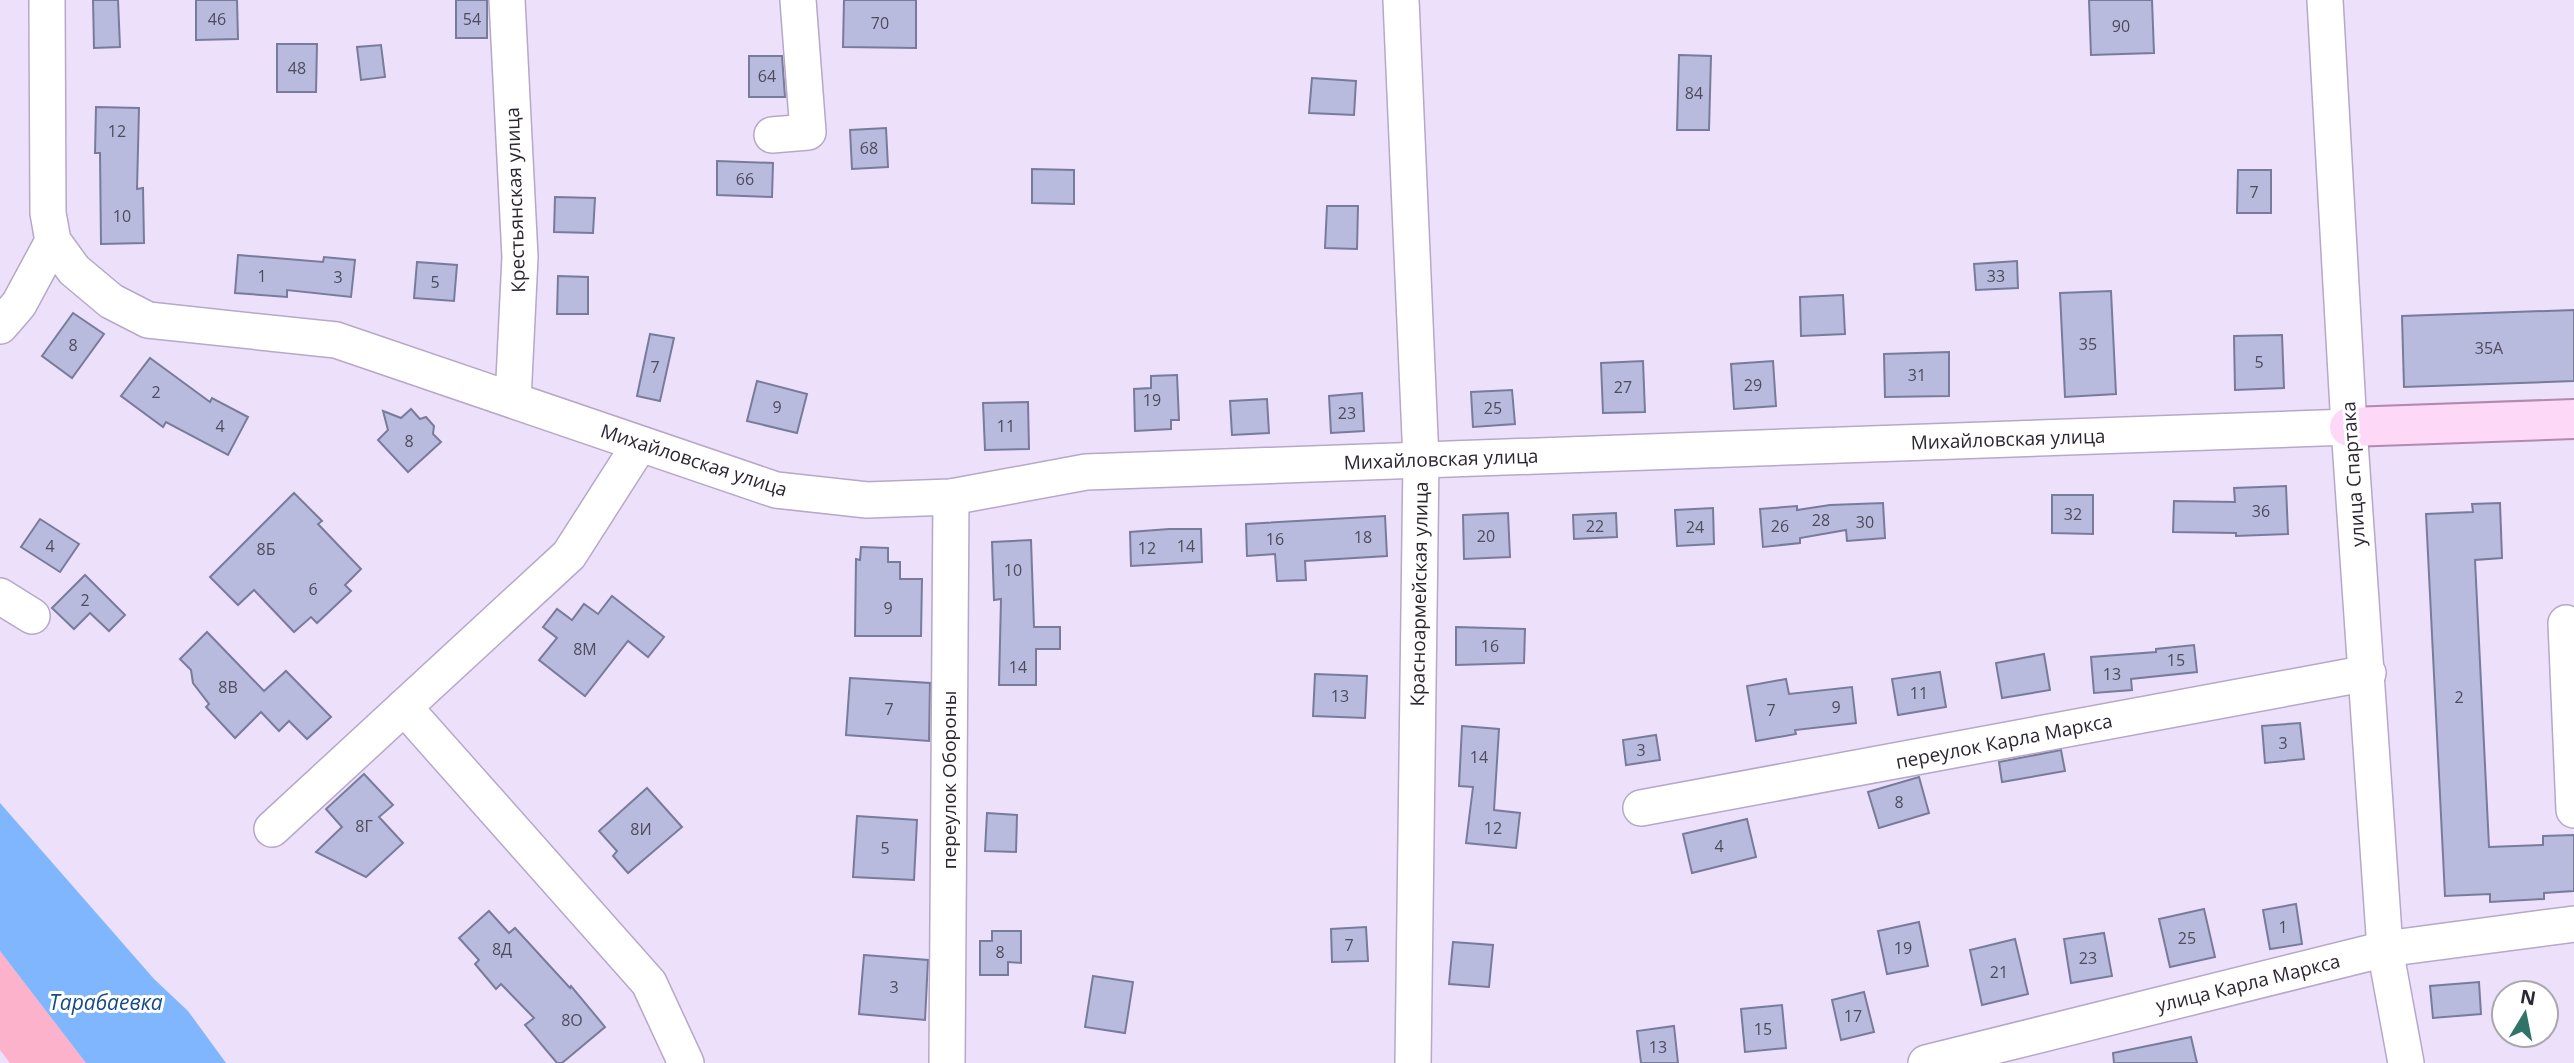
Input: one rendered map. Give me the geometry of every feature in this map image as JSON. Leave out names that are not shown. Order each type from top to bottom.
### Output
[{"type":"main road","name":"Михайловская улица","points":[[2349,427],[2574,419]]},
{"type":"street","points":[[0,326],[19,303],[53,241],[48,212],[47,0]]},
{"type":"street","name":"Крестьянская улица","points":[[507,0],[520,257],[513,400]]},
{"type":"street","points":[[772,135],[807,132],[798,0]]},
{"type":"street","name":"Красноармейская улица","points":[[1401,0],[1421,460],[1413,1063]]},
{"type":"street","name":"улица Спартака","points":[[2325,0],[2349,427],[2385,948],[2406,1063]]},
{"type":"street","name":"Михайловская улица","points":[[53,241],[74,270],[102,294],[148,320],[336,340],[776,490],[867,500],[951,497],[1086,472],[2349,427]]},
{"type":"street","points":[[272,829],[569,555],[640,444]]},
{"type":"street","name":"переулок Обороны","points":[[947,1063],[951,497]]},
{"type":"street","points":[[0,596],[32,616]]},
{"type":"street","points":[[2566,623],[2574,810]]},
{"type":"street","name":"переулок Карла Маркса","points":[[1641,808],[2368,673]]},
{"type":"street","points":[[404,707],[649,983],[686,1063]]},
{"type":"street","name":"улица Карла Маркса","points":[[1926,1063],[2385,948],[2574,923]]},
{"type":"shaded area","points":[[0,951],[86,1063],[10,1063],[0,1050]]},
{"type":"water","name":"Тарабаевка","points":[[0,803],[154,979],[188,1011],[226,1063],[86,1063],[0,951]]},
{"type":"building","points":[[93,0],[118,0],[120,47],[94,48]]},
{"type":"building","points":[[196,0],[237,0],[238,39],[196,40]]},
{"type":"building","points":[[456,0],[487,0],[487,38],[456,38]]},
{"type":"building","points":[[844,0],[916,0],[916,48],[843,47]]},
{"type":"building","points":[[2089,0],[2152,0],[2154,53],[2091,55]]},
{"type":"building","points":[[277,44],[317,44],[316,92],[277,92]]},
{"type":"building","points":[[381,45],[385,77],[361,80],[357,47]]},
{"type":"building","points":[[1679,55],[1711,56],[1709,130],[1677,130]]},
{"type":"building","points":[[749,56],[782,56],[785,97],[749,97]]},
{"type":"building","points":[[1312,78],[1356,81],[1354,115],[1309,113]]},
{"type":"building","points":[[96,107],[139,108],[137,189],[143,188],[144,243],[101,244],[100,153],[95,153]]},
{"type":"building","points":[[886,128],[888,167],[852,169],[850,130]]},
{"type":"building","points":[[717,161],[773,163],[772,197],[717,195]]},
{"type":"building","points":[[1032,169],[1074,170],[1074,204],[1032,203]]},
{"type":"building","points":[[2238,170],[2271,170],[2271,213],[2237,213]]},
{"type":"building","points":[[555,197],[595,198],[593,233],[554,232]]},
{"type":"building","points":[[1327,206],[1358,206],[1357,249],[1325,248]]},
{"type":"building","points":[[238,255],[323,262],[324,257],[355,260],[351,297],[287,290],[287,297],[235,293]]},
{"type":"building","points":[[2017,261],[2018,288],[1976,290],[1974,264]]},
{"type":"building","points":[[417,262],[457,265],[454,301],[414,298]]},
{"type":"building","points":[[558,276],[588,277],[588,314],[557,314]]},
{"type":"building","points":[[2111,291],[2116,394],[2065,397],[2060,293]]},
{"type":"building","points":[[1843,295],[1845,334],[1801,336],[1800,297]]},
{"type":"building","points":[[2574,310],[2574,381],[2404,387],[2402,316]]},
{"type":"building","points":[[73,313],[104,334],[72,378],[42,356]]},
{"type":"building","points":[[650,334],[674,338],[660,401],[637,396]]},
{"type":"building","points":[[2282,335],[2284,388],[2235,390],[2234,336]]},
{"type":"building","points":[[1949,352],[1949,396],[1885,397],[1884,354]]},
{"type":"building","points":[[150,358],[210,402],[212,398],[248,417],[228,455],[166,422],[163,427],[121,396]]},
{"type":"building","points":[[1643,361],[1645,412],[1603,413],[1601,363]]},
{"type":"building","points":[[1773,361],[1776,406],[1734,409],[1731,364]]},
{"type":"building","points":[[1177,375],[1179,420],[1171,420],[1171,429],[1135,431],[1134,389],[1151,388],[1151,376]]},
{"type":"building","points":[[757,381],[807,394],[797,433],[747,421]]},
{"type":"building","points":[[1512,390],[1515,424],[1473,427],[1471,392]]},
{"type":"building","points":[[1362,393],[1364,431],[1331,433],[1329,396]]},
{"type":"building","points":[[1267,399],[1269,433],[1232,435],[1230,401]]},
{"type":"building","points":[[1028,402],[1029,449],[985,450],[983,403]]},
{"type":"building","points":[[411,409],[420,419],[426,417],[434,426],[433,434],[441,442],[408,472],[378,440],[388,430],[383,411],[401,418]]},
{"type":"building","points":[[2286,486],[2288,534],[2236,536],[2236,533],[2173,532],[2174,501],[2235,502],[2234,488]]},
{"type":"building","points":[[294,493],[322,521],[318,524],[361,569],[345,585],[351,591],[317,623],[311,617],[294,632],[254,590],[238,605],[210,577]]},
{"type":"building","points":[[2052,495],[2093,495],[2093,534],[2052,533]]},
{"type":"building","points":[[1883,503],[1885,538],[1847,541],[1846,530],[1800,538],[1800,543],[1763,547],[1760,509],[1797,506],[1797,510],[1830,505]]},
{"type":"building","points":[[2500,503],[2502,558],[2475,560],[2489,847],[2543,845],[2543,836],[2574,835],[2574,891],[2544,893],[2544,899],[2490,902],[2490,894],[2445,896],[2426,514],[2473,512],[2472,504]]},
{"type":"building","points":[[1713,508],[1714,544],[1677,546],[1675,510]]},
{"type":"building","points":[[1508,513],[1510,557],[1464,559],[1463,515]]},
{"type":"building","points":[[1616,513],[1617,537],[1574,539],[1573,515]]},
{"type":"building","points":[[1385,516],[1387,556],[1305,561],[1306,580],[1277,581],[1275,554],[1247,556],[1246,524]]},
{"type":"building","points":[[40,519],[79,544],[60,572],[21,547]]},
{"type":"building","points":[[1201,529],[1202,562],[1131,566],[1130,532]]},
{"type":"building","points":[[1031,540],[1034,627],[1060,627],[1060,649],[1036,649],[1036,685],[999,685],[1001,599],[994,600],[992,542]]},
{"type":"building","points":[[861,547],[888,548],[888,562],[900,562],[900,579],[922,579],[921,636],[855,636],[856,559],[860,560]]},
{"type":"building","points":[[85,575],[125,615],[109,631],[90,613],[74,629],[52,608]]},
{"type":"building","points":[[612,596],[664,637],[648,657],[628,641],[585,696],[539,660],[557,638],[543,627],[557,609],[572,620],[584,604],[598,614]]},
{"type":"building","points":[[1456,627],[1525,629],[1524,663],[1456,665]]},
{"type":"building","points":[[207,632],[264,691],[286,671],[331,717],[307,739],[289,721],[279,731],[261,712],[235,738],[206,707],[209,704],[193,683],[191,670],[180,659]]},
{"type":"building","points":[[2194,645],[2197,672],[2131,679],[2132,690],[2094,693],[2091,657],[2156,652],[2156,649]]},
{"type":"building","points":[[2044,654],[2050,690],[2002,698],[1996,663]]},
{"type":"building","points":[[1940,672],[1946,707],[1898,715],[1892,679]]},
{"type":"building","points":[[1315,674],[1367,676],[1365,718],[1313,716]]},
{"type":"building","points":[[850,678],[930,683],[929,741],[846,735]]},
{"type":"building","points":[[1786,679],[1789,694],[1852,687],[1856,723],[1795,730],[1796,734],[1756,741],[1747,686]]},
{"type":"building","points":[[2300,723],[2304,759],[2265,763],[2262,726]]},
{"type":"building","points":[[1462,726],[1499,729],[1494,810],[1520,813],[1516,848],[1466,843],[1473,787],[1459,786]]},
{"type":"building","points":[[1656,735],[1660,760],[1626,765],[1623,740]]},
{"type":"building","points":[[2061,750],[2065,771],[2002,782],[1999,762]]},
{"type":"building","points":[[364,774],[393,805],[379,817],[403,843],[366,877],[316,852],[342,827],[326,809]]},
{"type":"building","points":[[1919,777],[1929,813],[1879,828],[1868,792]]},
{"type":"building","points":[[647,788],[682,827],[628,873],[613,856],[617,851],[599,831]]},
{"type":"building","points":[[987,813],[1017,815],[1016,852],[985,851]]},
{"type":"building","points":[[857,816],[917,820],[914,880],[853,877]]},
{"type":"building","points":[[1747,819],[1756,857],[1692,873],[1683,834]]},
{"type":"building","points":[[2296,904],[2302,944],[2270,949],[2263,910]]},
{"type":"building","points":[[2204,909],[2215,957],[2170,967],[2159,919]]},
{"type":"building","points":[[489,911],[509,933],[515,928],[570,988],[571,986],[605,1027],[562,1063],[557,1063],[525,1025],[534,1018],[501,984],[496,989],[475,964],[479,960],[459,938]]},
{"type":"building","points":[[1919,922],[1928,966],[1887,974],[1878,931]]},
{"type":"building","points":[[1366,927],[1368,961],[1332,962],[1331,929]]},
{"type":"building","points":[[992,931],[1021,931],[1021,963],[1008,962],[1008,975],[980,975],[980,941],[992,941]]},
{"type":"building","points":[[2104,933],[2112,976],[2071,983],[2064,939]]},
{"type":"building","points":[[2015,939],[2028,994],[1982,1005],[1970,950]]},
{"type":"building","points":[[1453,942],[1493,945],[1489,987],[1449,984]]},
{"type":"building","points":[[864,955],[928,960],[925,1020],[859,1014]]},
{"type":"building","points":[[1093,976],[1133,982],[1125,1033],[1085,1027]]},
{"type":"building","points":[[2479,982],[2481,1014],[2433,1018],[2430,986]]},
{"type":"building","points":[[1864,992],[1874,1032],[1841,1040],[1832,1000]]},
{"type":"building","points":[[1782,1005],[1786,1048],[1745,1052],[1741,1009]]},
{"type":"building","points":[[1674,1026],[1678,1063],[1641,1063],[1637,1031]]},
{"type":"building","points":[[2191,1037],[2197,1063],[2114,1063],[2113,1053]]}]
